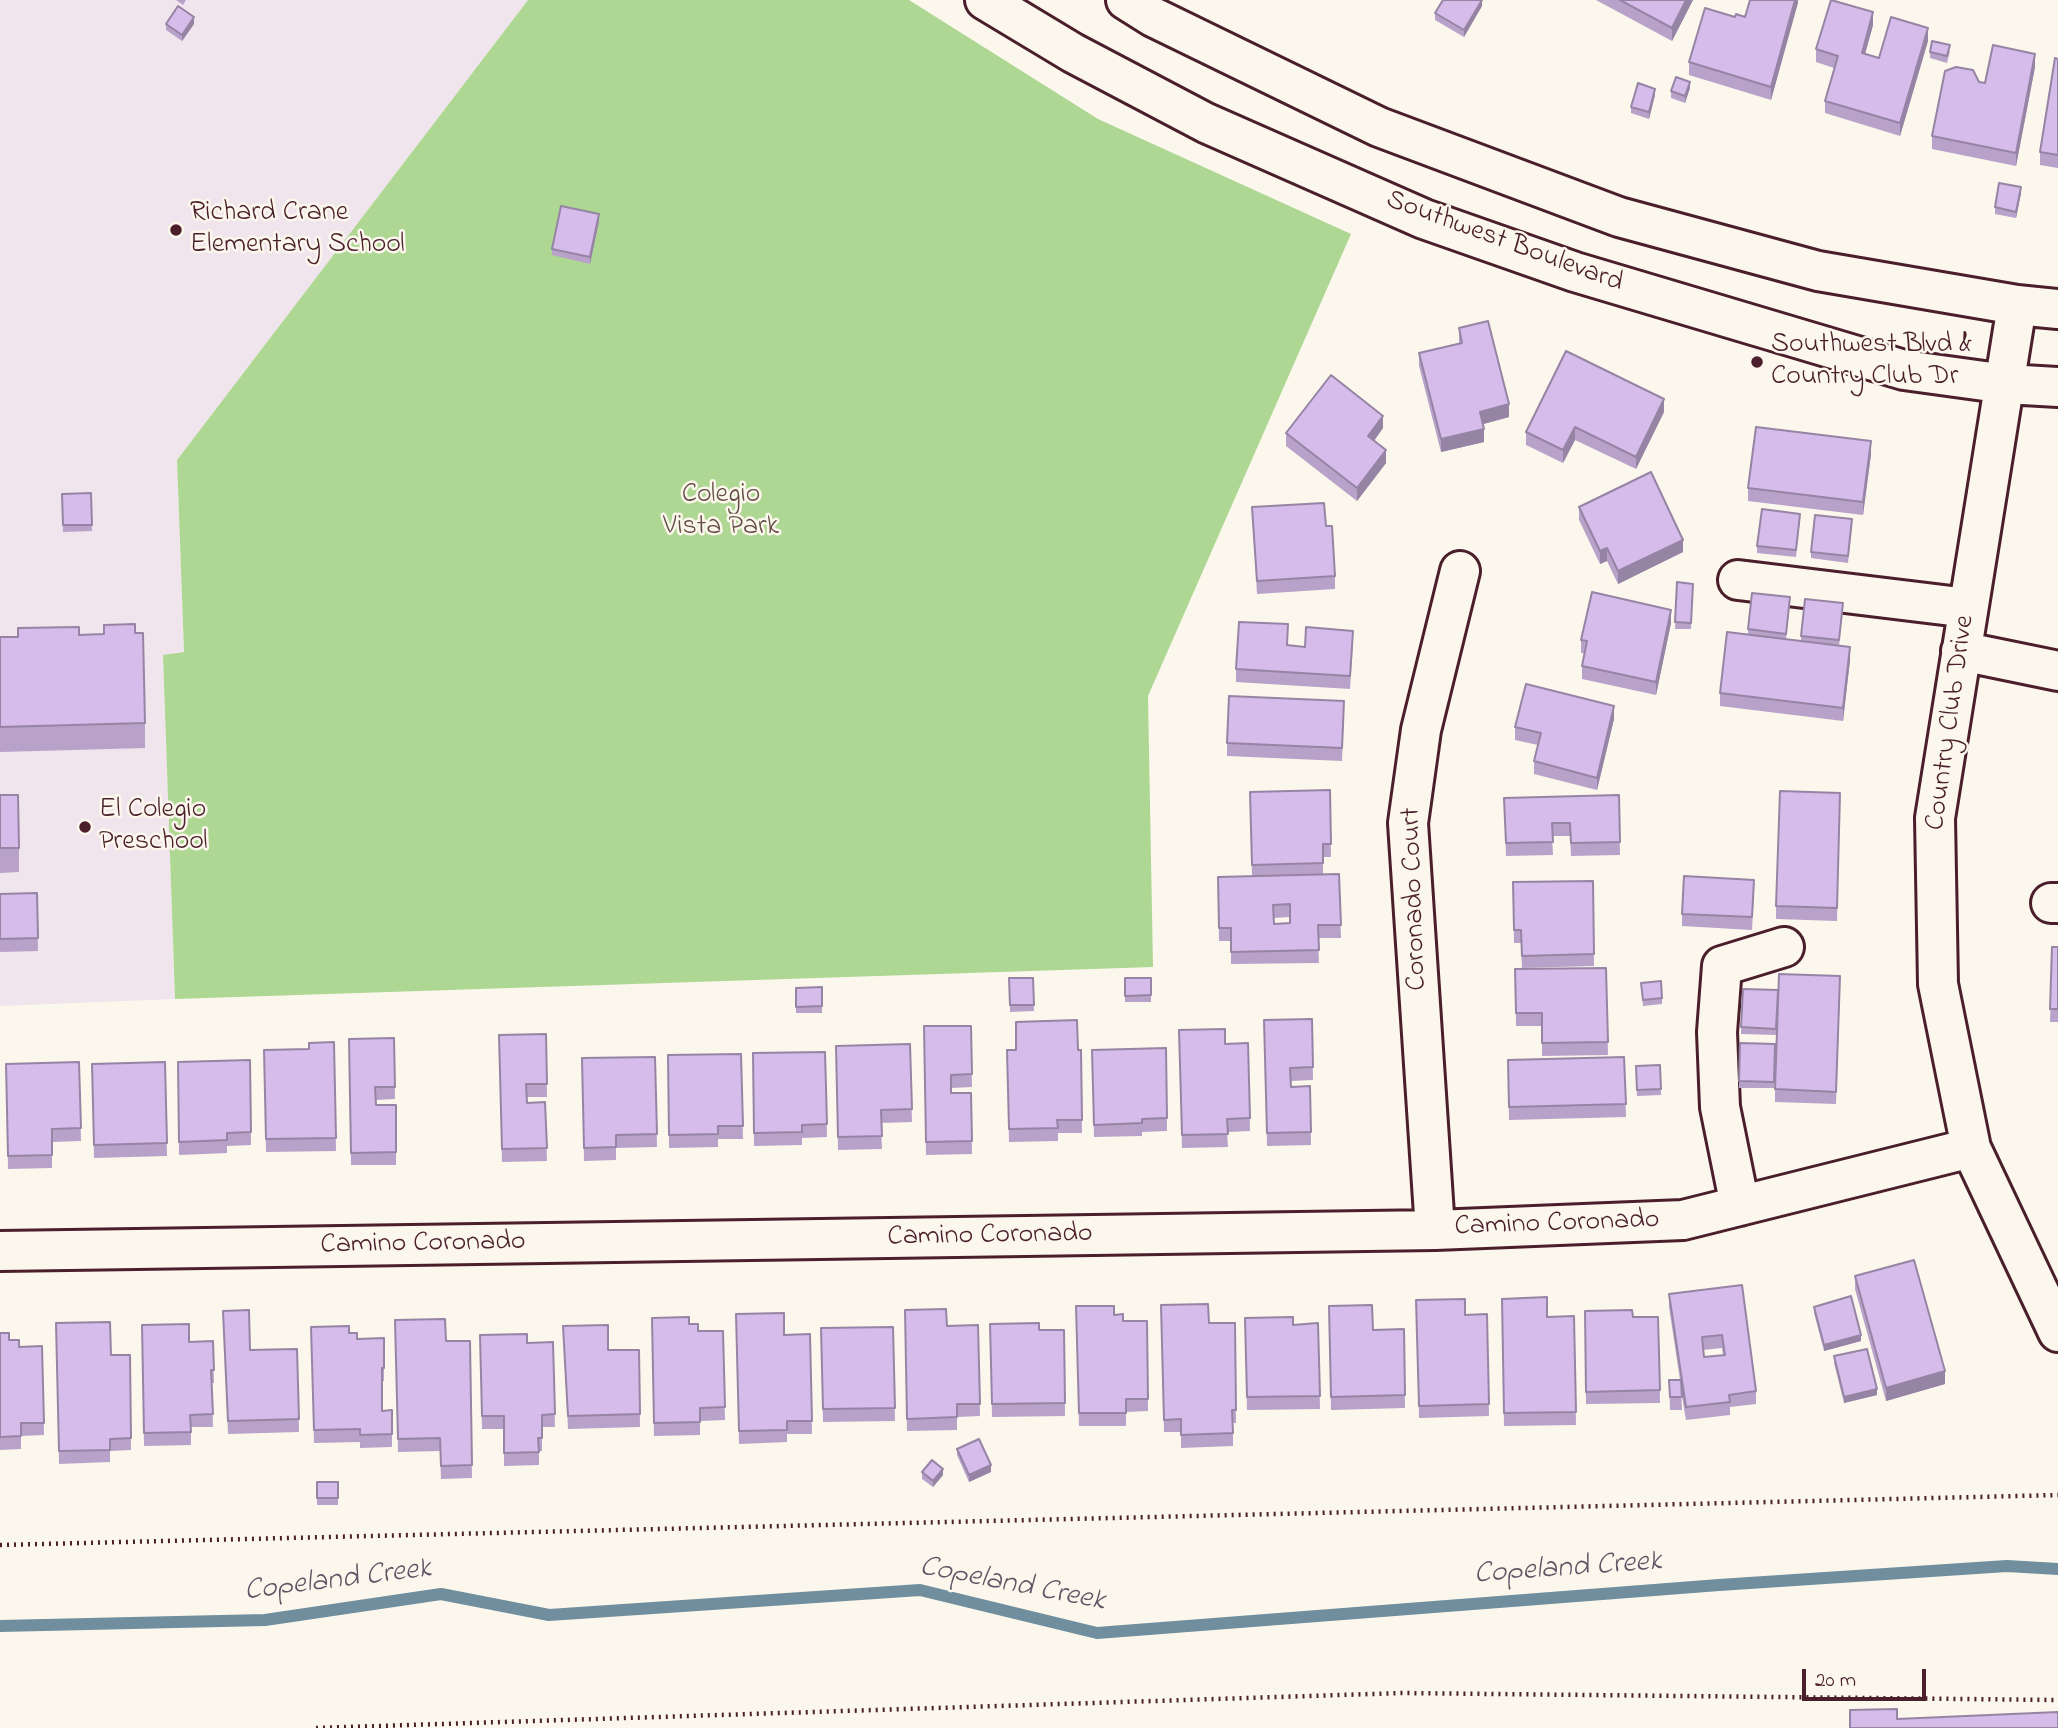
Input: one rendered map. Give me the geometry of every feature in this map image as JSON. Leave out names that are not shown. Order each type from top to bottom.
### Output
[{"type":"street","name":"Southwest Boulevard","points":[[985,0],[1073,53],[1206,123],[1424,219],[1575,272],[1904,370],[2006,384],[2058,387]]},
{"type":"street","points":[[1126,0],[1153,17],[1379,127],[1619,217],[1818,271],[2017,305],[2058,309]]},
{"type":"street","name":"Country Club Drive","points":[[2017,305],[1935,818],[1938,985],[1971,1147],[2058,1332]]},
{"type":"street","name":"Coronado Court","points":[[1435,1230],[1408,822],[1421,730],[1460,571]]},
{"type":"street","points":[[1738,580],[1968,608]]},
{"type":"street","points":[[1961,651],[2058,671]]},
{"type":"street","points":[[1740,1206],[1720,1107],[1717,1032],[1722,966],[1784,947]]},
{"type":"street","name":"Camino Coronado","points":[[0,1251],[1435,1230],[1683,1220],[1971,1147]]},
{"type":"path","points":[[0,1545],[2058,1495]]},
{"type":"path","points":[[316,1728],[1402,1693],[2058,1700]]},
{"type":"shaded area","name":"Richard Crane Elementary School","points":[[0,0],[528,0],[177,460],[184,653],[163,656],[175,999],[0,1006]]},
{"type":"green space","name":"Colegio Vista Park","points":[[528,0],[909,0],[1098,119],[1351,234],[1148,696],[1153,967],[175,999],[163,655],[184,652],[177,460]]},
{"type":"building","points":[[1443,0],[1482,0],[1464,30],[1435,13]]},
{"type":"building","points":[[1620,0],[1686,0],[1672,28]]},
{"type":"building","points":[[1750,0],[1795,0],[1771,87],[1689,62],[1705,8],[1735,17],[1736,14],[1745,17]]},
{"type":"building","points":[[1831,0],[1873,12],[1862,53],[1879,58],[1891,17],[1928,28],[1900,123],[1825,101],[1838,56],[1816,49]]},
{"type":"building","points":[[178,6],[194,17],[182,35],[166,24]]},
{"type":"building","points":[[1932,41],[1950,45],[1947,56],[1930,52]]},
{"type":"building","points":[[1993,45],[2035,54],[2016,153],[1932,136],[1945,71],[1956,67],[1973,70],[1979,82],[1985,83]]},
{"type":"building","points":[[2055,58],[2058,59],[2058,155],[2040,152]]},
{"type":"building","points":[[1676,77],[1690,82],[1685,96],[1671,91]]},
{"type":"building","points":[[1638,83],[1655,89],[1649,112],[1631,107]]},
{"type":"building","points":[[1999,183],[2021,187],[2016,212],[1995,207]]},
{"type":"building","points":[[561,206],[599,214],[590,257],[552,249]]},
{"type":"building","points":[[1488,321],[1509,404],[1480,412],[1484,429],[1441,439],[1419,353],[1462,343],[1459,328]]},
{"type":"building","points":[[1566,351],[1664,399],[1636,457],[1575,427],[1563,450],[1526,432]]},
{"type":"building","points":[[1331,375],[1383,416],[1368,436],[1386,450],[1357,488],[1286,433]]},
{"type":"building","points":[[1756,427],[1871,441],[1863,502],[1748,488]]},
{"type":"building","points":[[1651,472],[1683,540],[1618,571],[1607,548],[1600,551],[1579,507]]},
{"type":"building","points":[[91,493],[92,525],[63,525],[62,494]]},
{"type":"building","points":[[1324,503],[1326,526],[1332,526],[1335,576],[1257,581],[1252,507]]},
{"type":"building","points":[[1762,509],[1800,514],[1796,550],[1757,546]]},
{"type":"building","points":[[1815,515],[1852,519],[1848,556],[1811,552]]},
{"type":"building","points":[[1677,582],[1693,584],[1691,623],[1675,622]]},
{"type":"building","points":[[1592,592],[1671,610],[1656,682],[1582,666],[1587,641],[1581,640]]},
{"type":"building","points":[[1752,593],[1790,597],[1786,634],[1748,629]]},
{"type":"building","points":[[1805,599],[1843,603],[1839,640],[1801,636]]},
{"type":"building","points":[[1239,622],[1288,624],[1287,645],[1305,647],[1306,627],[1353,631],[1350,676],[1236,669]]},
{"type":"building","points":[[135,624],[135,633],[143,633],[145,723],[0,727],[0,637],[18,637],[18,628],[79,627],[79,635],[104,634],[104,625]]},
{"type":"building","points":[[1727,632],[1850,647],[1843,708],[1720,693]]},
{"type":"building","points":[[1526,684],[1614,706],[1597,778],[1534,761],[1541,733],[1515,727]]},
{"type":"building","points":[[1229,696],[1344,701],[1342,748],[1227,743]]},
{"type":"building","points":[[1330,790],[1331,844],[1323,844],[1323,863],[1252,865],[1250,792]]},
{"type":"building","points":[[1780,791],[1840,793],[1837,908],[1776,906]]},
{"type":"building","points":[[0,795],[18,795],[19,848],[0,848]]},
{"type":"building","points":[[1619,795],[1620,842],[1571,843],[1570,823],[1552,823],[1553,842],[1506,843],[1504,798]]},
{"type":"building","points":[[1339,874],[1341,925],[1318,925],[1319,950],[1231,952],[1231,928],[1219,928],[1218,877]],"holes":[[[1290,904],[1290,923],[1274,924],[1273,905]]]},
{"type":"building","points":[[1684,876],[1754,880],[1752,917],[1682,914]]},
{"type":"building","points":[[1593,881],[1594,954],[1522,956],[1521,930],[1514,930],[1513,882]]},
{"type":"building","points":[[37,893],[38,938],[0,939],[0,894]]},
{"type":"building","points":[[2052,947],[2058,947],[2058,1009],[2050,1009]]},
{"type":"building","points":[[1606,968],[1608,1042],[1542,1043],[1542,1013],[1516,1013],[1515,969]]},
{"type":"building","points":[[1779,974],[1840,976],[1836,1092],[1775,1089]]},
{"type":"building","points":[[1009,978],[1033,978],[1034,1005],[1010,1005]]},
{"type":"building","points":[[1125,978],[1151,978],[1151,995],[1125,996]]},
{"type":"building","points":[[1661,981],[1662,998],[1643,1000],[1641,983]]},
{"type":"building","points":[[822,987],[822,1006],[796,1007],[796,988]]},
{"type":"building","points":[[1743,989],[1778,990],[1776,1029],[1741,1027]]},
{"type":"building","points":[[1312,1019],[1313,1067],[1290,1068],[1291,1087],[1310,1086],[1311,1132],[1267,1133],[1264,1020]]},
{"type":"building","points":[[1077,1020],[1078,1050],[1081,1050],[1082,1120],[1057,1120],[1058,1128],[1009,1129],[1007,1050],[1016,1050],[1016,1022]]},
{"type":"building","points":[[924,1026],[971,1026],[972,1074],[951,1075],[951,1093],[971,1093],[972,1141],[926,1142]]},
{"type":"building","points":[[1225,1029],[1225,1044],[1248,1043],[1250,1118],[1227,1119],[1228,1134],[1182,1135],[1179,1030]]},
{"type":"building","points":[[546,1034],[547,1084],[526,1084],[527,1103],[545,1102],[547,1148],[502,1149],[499,1035]]},
{"type":"building","points":[[394,1038],[395,1087],[375,1087],[376,1105],[396,1105],[396,1152],[351,1153],[349,1039]]},
{"type":"building","points":[[334,1042],[336,1138],[266,1139],[264,1050],[309,1049],[309,1043]]},
{"type":"building","points":[[1740,1043],[1775,1044],[1774,1082],[1739,1081]]},
{"type":"building","points":[[910,1044],[912,1109],[881,1110],[882,1136],[838,1137],[836,1046]]},
{"type":"building","points":[[1166,1048],[1167,1118],[1142,1119],[1142,1123],[1094,1125],[1092,1050]]},
{"type":"building","points":[[825,1052],[827,1124],[802,1125],[802,1132],[754,1133],[753,1053]]},
{"type":"building","points":[[741,1054],[743,1126],[718,1126],[718,1134],[669,1135],[668,1055]]},
{"type":"building","points":[[655,1057],[657,1134],[616,1135],[616,1147],[584,1148],[582,1058]]},
{"type":"building","points":[[1624,1057],[1626,1104],[1509,1107],[1508,1060]]},
{"type":"building","points":[[250,1060],[251,1132],[227,1133],[227,1140],[179,1142],[178,1062]]},
{"type":"building","points":[[79,1062],[81,1128],[52,1129],[52,1155],[8,1156],[6,1064]]},
{"type":"building","points":[[165,1062],[167,1143],[94,1145],[92,1064]]},
{"type":"building","points":[[1660,1065],[1661,1089],[1637,1090],[1636,1066]]},
{"type":"building","points":[[1914,1260],[1945,1371],[1886,1388],[1855,1276]]},
{"type":"building","points":[[1742,1285],[1756,1391],[1729,1395],[1730,1402],[1686,1407],[1669,1294]],"holes":[[[1722,1335],[1725,1355],[1704,1357],[1702,1337]]]},
{"type":"building","points":[[1851,1296],[1861,1335],[1824,1345],[1814,1307]]},
{"type":"building","points":[[1547,1297],[1547,1317],[1574,1316],[1576,1412],[1504,1413],[1502,1299]]},
{"type":"building","points":[[1465,1299],[1465,1315],[1487,1314],[1489,1404],[1419,1406],[1416,1300]]},
{"type":"building","points":[[1208,1304],[1209,1323],[1235,1323],[1236,1410],[1232,1410],[1233,1433],[1181,1435],[1181,1419],[1164,1420],[1161,1305]]},
{"type":"building","points":[[1372,1305],[1373,1330],[1404,1329],[1405,1395],[1331,1397],[1329,1306]]},
{"type":"building","points":[[1076,1306],[1114,1306],[1114,1315],[1123,1314],[1123,1321],[1147,1321],[1148,1399],[1126,1399],[1126,1413],[1079,1413]]},
{"type":"building","points":[[946,1309],[947,1326],[978,1325],[980,1404],[957,1404],[957,1417],[907,1419],[905,1310]]},
{"type":"building","points":[[249,1310],[250,1350],[297,1349],[299,1419],[228,1421],[223,1311]]},
{"type":"building","points":[[1632,1310],[1633,1317],[1658,1317],[1660,1390],[1586,1392],[1585,1311]]},
{"type":"building","points":[[784,1313],[784,1335],[810,1334],[812,1421],[787,1421],[787,1430],[739,1431],[736,1314]]},
{"type":"building","points":[[689,1317],[689,1324],[698,1324],[698,1331],[723,1331],[725,1407],[700,1408],[700,1422],[654,1423],[652,1318]]},
{"type":"building","points":[[1293,1317],[1293,1325],[1318,1323],[1320,1396],[1247,1397],[1245,1318]]},
{"type":"building","points":[[445,1319],[446,1341],[470,1341],[472,1465],[441,1466],[440,1438],[398,1439],[395,1320]]},
{"type":"building","points":[[110,1322],[111,1355],[130,1355],[131,1438],[110,1439],[110,1450],[59,1451],[56,1323]]},
{"type":"building","points":[[1039,1323],[1039,1330],[1064,1330],[1065,1403],[992,1404],[990,1324]]},
{"type":"building","points":[[189,1324],[189,1342],[213,1341],[213,1414],[190,1415],[191,1432],[144,1433],[142,1325]]},
{"type":"building","points":[[608,1325],[608,1350],[639,1350],[640,1414],[568,1416],[563,1326]]},
{"type":"building","points":[[349,1326],[349,1333],[357,1333],[357,1339],[384,1338],[382,1411],[392,1410],[392,1434],[360,1435],[360,1429],[314,1430],[311,1327]]},
{"type":"building","points":[[893,1327],[895,1408],[823,1409],[821,1328]]},
{"type":"building","points":[[0,1333],[9,1333],[9,1340],[19,1340],[19,1347],[42,1346],[44,1423],[21,1423],[21,1436],[0,1437]]},
{"type":"building","points":[[527,1334],[527,1343],[553,1342],[555,1414],[542,1415],[542,1438],[538,1438],[539,1452],[504,1453],[504,1416],[482,1416],[480,1335]]},
{"type":"building","points":[[1867,1349],[1877,1389],[1844,1397],[1834,1356]]},
{"type":"building","points":[[1669,1380],[1681,1380],[1682,1397],[1670,1397]]},
{"type":"building","points":[[979,1439],[991,1465],[969,1475],[957,1449]]},
{"type":"building","points":[[932,1460],[943,1469],[933,1481],[922,1472]]},
{"type":"building","points":[[317,1482],[338,1482],[338,1498],[317,1498]]},
{"type":"building","points":[[1897,1709],[1897,1719],[2058,1712],[2058,1728],[1850,1728],[1850,1710]]},
{"type":"waterway","name":"Copeland Creek","points":[[0,1626],[265,1620],[441,1594],[549,1615],[920,1590],[1097,1633],[1719,1585],[2007,1566],[2058,1569]]},
{"type":"place","name":"Richard Crane Elementary School","points":[[176,230]]},
{"type":"place","name":"Southwest Blvd & Country Club Dr","points":[[1757,362]]},
{"type":"place","name":"El Colegio Preschool","points":[[85,827]]}]
